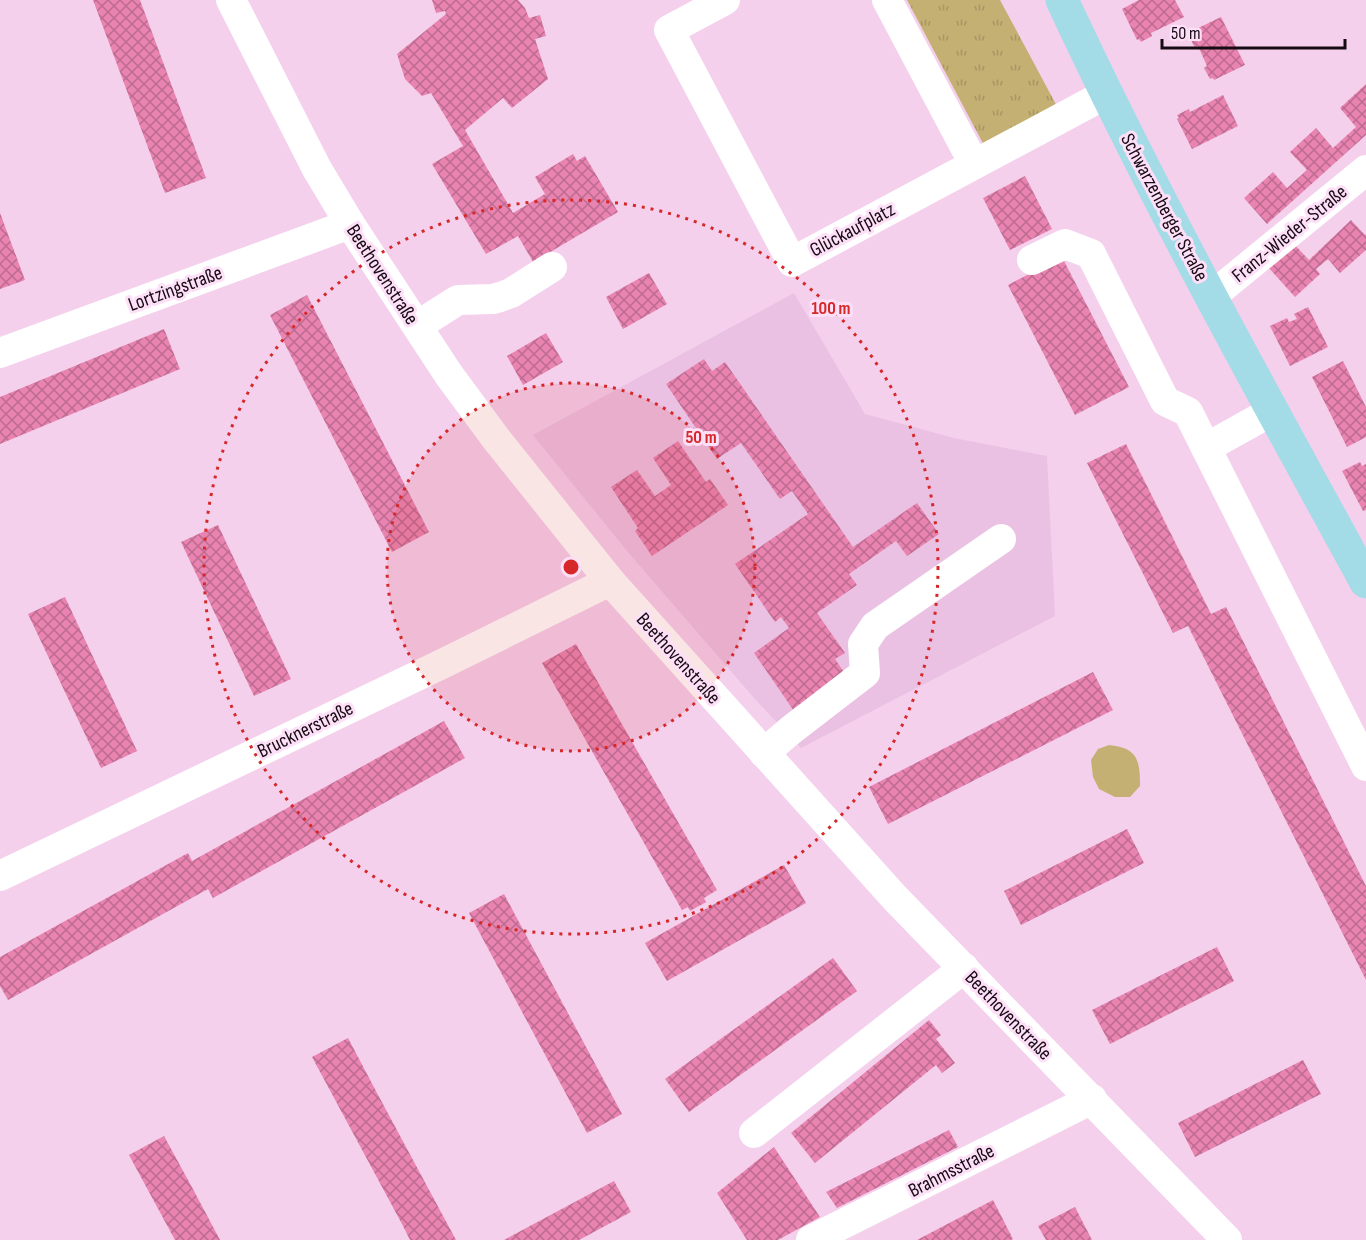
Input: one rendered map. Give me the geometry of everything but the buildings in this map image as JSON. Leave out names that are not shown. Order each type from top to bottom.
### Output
[{"type":"main road","name":"Schwarzenberger Straße","points":[[1062,0],[1106,94],[1272,411],[1366,582]]},
{"type":"street","name":"Beethovenstraße","points":[[231,0],[317,169],[350,224],[449,375],[497,440],[610,581],[895,898],[1227,1240]]},
{"type":"street","name":"Glückaufplatz","points":[[725,0],[669,30],[792,262],[1106,94]]},
{"type":"street","points":[[887,0],[974,164]]},
{"type":"street","name":"Franz-Wieder-Straße","points":[[1212,296],[1366,170]]},
{"type":"street","name":"Lortzingstraße","points":[[0,353],[350,224]]},
{"type":"street","points":[[1032,260],[1065,244],[1091,254],[1165,401],[1188,412],[1366,766]]},
{"type":"street","points":[[417,326],[458,300],[493,300],[511,293],[552,267]]},
{"type":"street","points":[[1206,448],[1272,411]]},
{"type":"street","points":[[764,753],[865,673],[863,644],[875,626],[1001,539]]},
{"type":"street","name":"Brucknerstraße","points":[[0,876],[610,581]]},
{"type":"street","points":[[754,1133],[964,968]]},
{"type":"street","name":"Brahmsstraße","points":[[811,1240],[1092,1100]]},
{"type":"shaded area","points":[[794,293],[865,414],[954,438],[1047,456],[1055,616],[801,748],[754,698],[627,551],[533,435]]},
{"type":"green space","points":[[907,0],[1000,0],[1059,110],[986,149]]},
{"type":"green space","points":[[1109,745],[1126,749],[1135,756],[1138,762],[1140,786],[1130,797],[1115,797],[1099,789],[1093,777],[1091,760],[1098,749]]}]
